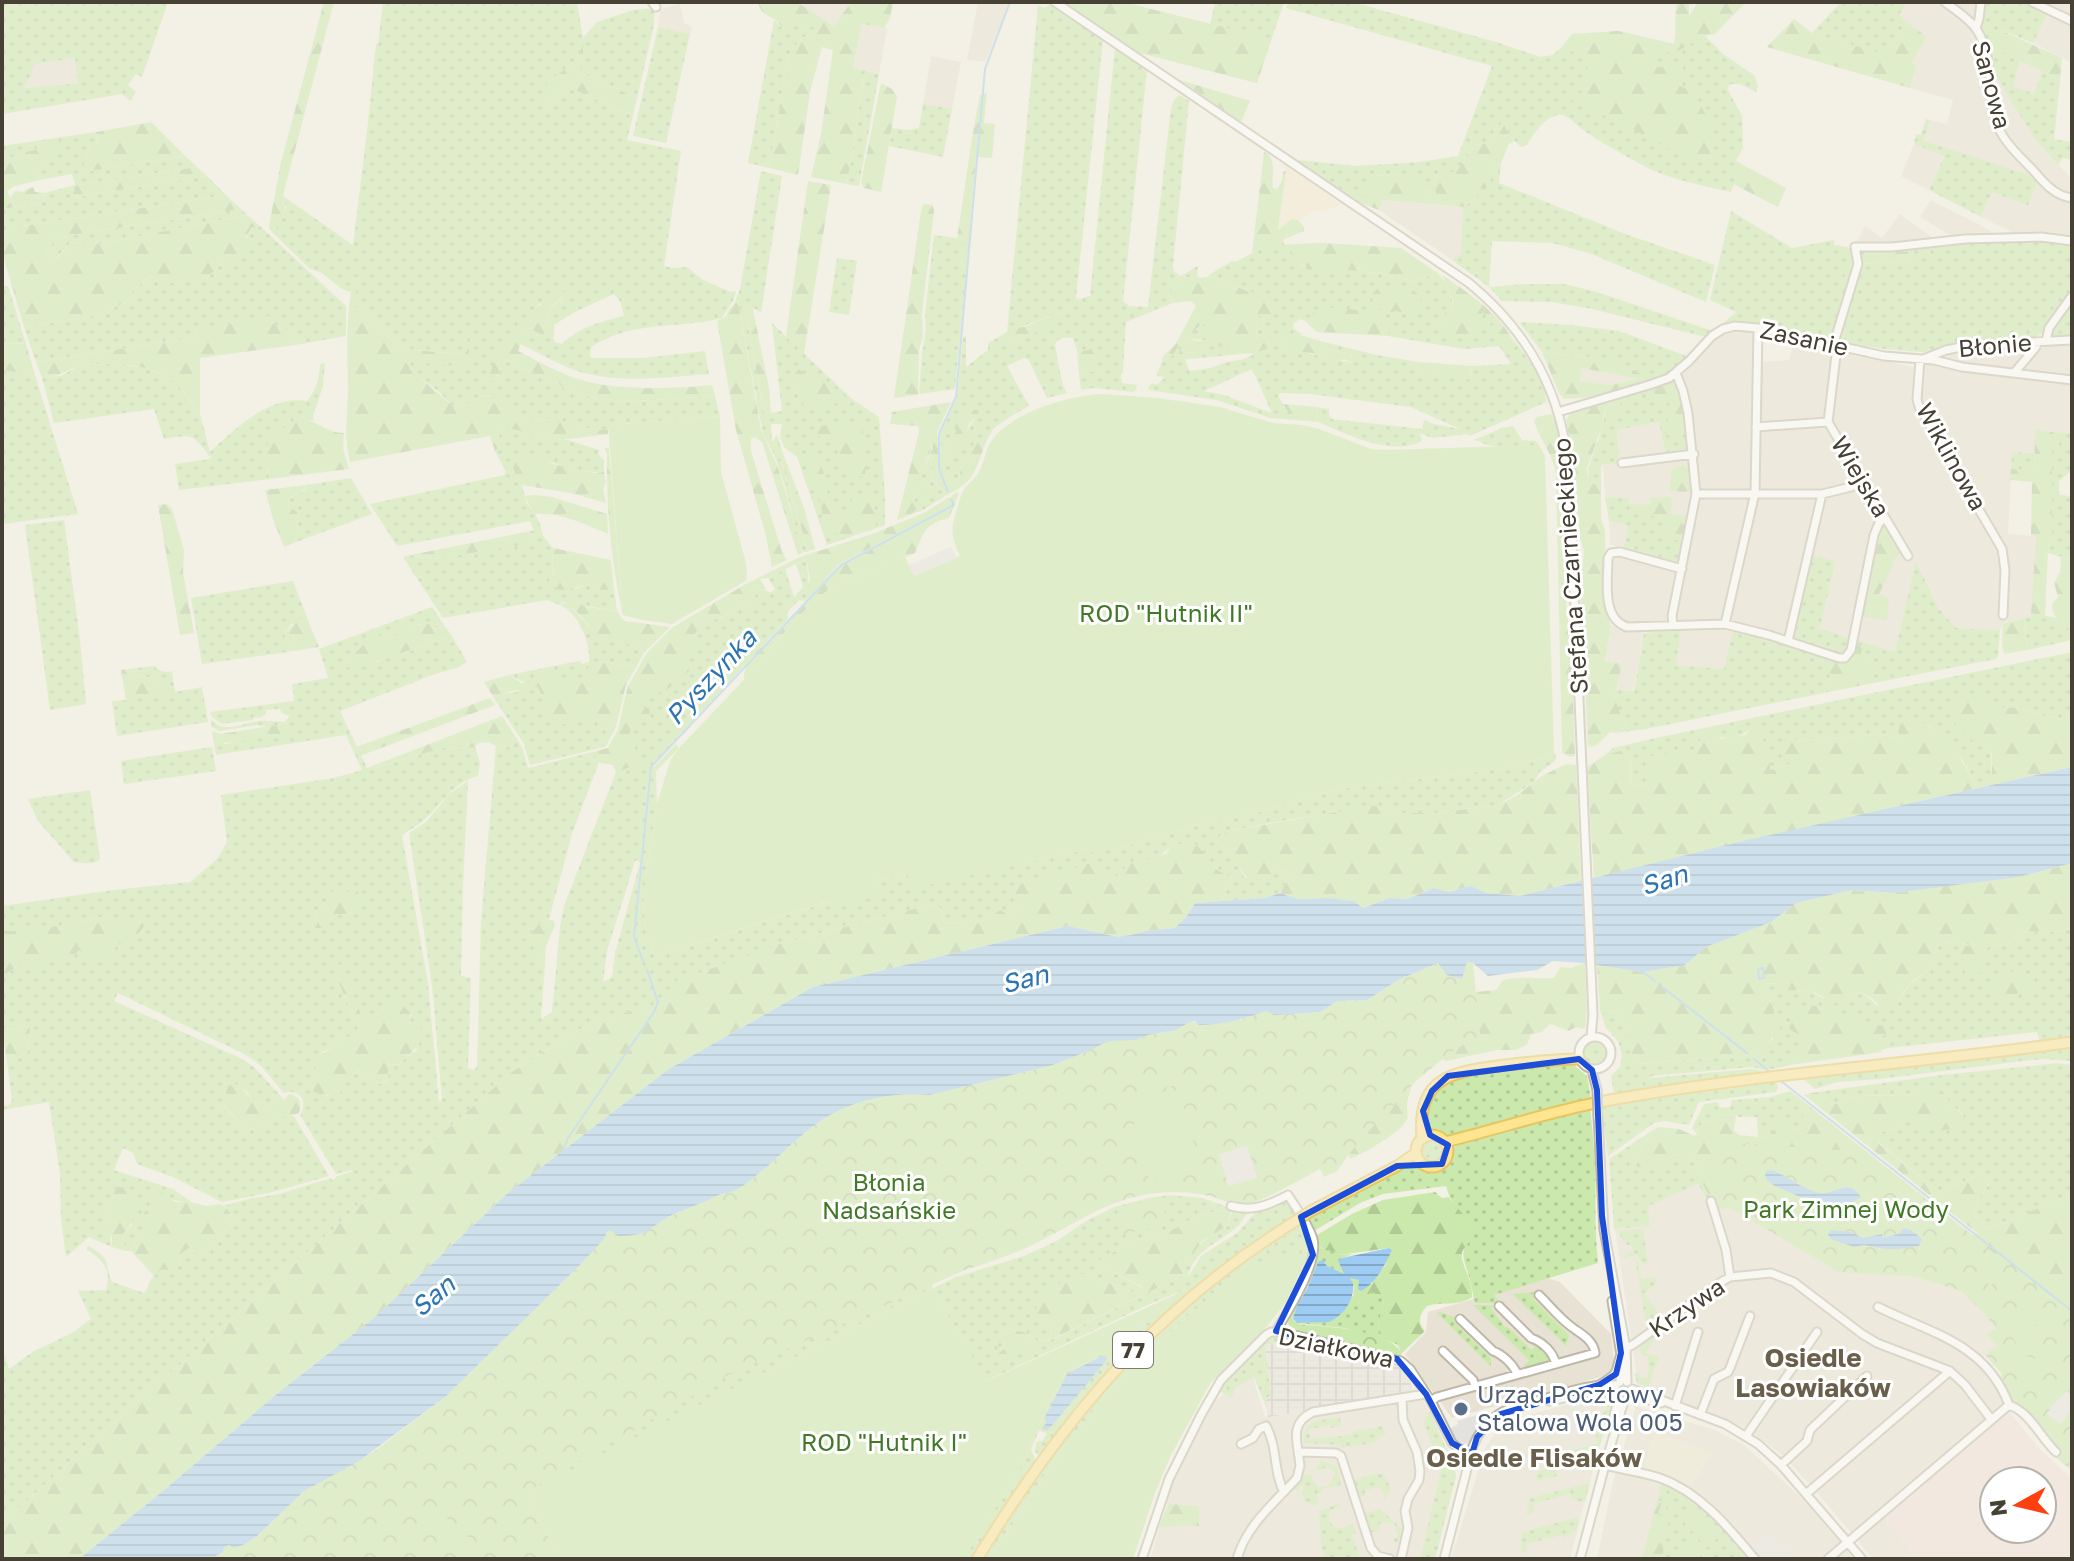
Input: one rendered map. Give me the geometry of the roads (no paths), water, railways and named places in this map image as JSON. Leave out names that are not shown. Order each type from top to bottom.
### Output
[{"type":"main road","name":"77","points":[[977,1559],[1050,1447],[1121,1363],[1161,1323],[1256,1247],[1311,1211],[1397,1166],[1417,1157],[1425,1166],[1438,1167],[1446,1160],[1447,1146],[1534,1117],[1590,1104],[1658,1092],[2072,1042]]},
{"type":"main road","points":[[1426,1136],[1421,1123],[1427,1099],[1434,1087],[1454,1073],[1579,1055]]},
{"type":"main road","points":[[1417,1157],[1417,1145],[1426,1136],[1440,1137],[1447,1146]]},
{"type":"street","name":"Stefana Czarnieckiego","points":[[1055,2],[1457,275],[1491,301],[1519,333],[1544,375],[1566,443],[1569,474],[1594,1037]]},
{"type":"street","name":"Sanowa","points":[[1945,2],[1976,28],[1988,66],[1999,131],[2041,180],[2057,194],[2072,198]]},
{"type":"street","points":[[1976,28],[1981,2]]},
{"type":"street","points":[[2032,2],[2072,21]]},
{"type":"street","name":"Wiejska","points":[[1908,556],[1828,422],[1835,346],[1858,264],[1855,247],[1892,247],[1965,239],[2041,237],[2072,241]]},
{"type":"street","points":[[2014,373],[2072,296]]},
{"type":"street","name":"Zasanie","points":[[1558,412],[1649,385],[1676,373],[1717,332],[1735,326],[1758,328],[1884,356],[2072,380]]},
{"type":"street","points":[[1725,624],[1755,493],[1758,328]]},
{"type":"street","name":"Błonie","points":[[1920,360],[1946,350],[1972,345],[2072,340]]},
{"type":"street","name":"Wiklinowa","points":[[1920,360],[1919,407],[2002,549],[2005,570],[2003,615]]},
{"type":"street","points":[[1673,625],[1672,616],[1696,494],[1686,402],[1676,373]]},
{"type":"street","points":[[1756,427],[1828,422]]},
{"type":"street","points":[[1622,463],[1694,454]]},
{"type":"street","points":[[1696,494],[1822,494],[1863,482]]},
{"type":"street","points":[[1788,641],[1822,494]]},
{"type":"street","points":[[1682,569],[1620,552],[1611,553],[1608,558],[1609,603],[1615,621],[1627,627],[1725,624],[1839,658],[1848,656],[1863,597],[1870,550],[1879,523],[1884,518]]},
{"type":"street","points":[[1594,1037],[1607,1043],[1611,1053],[1608,1063],[1596,1070],[1584,1066],[1579,1055],[1582,1043],[1594,1037]]},
{"type":"street","points":[[1580,1559],[1623,1391],[1623,1351],[1602,1216],[1596,1070]]},
{"type":"street","points":[[1231,1206],[1259,1208],[1288,1195],[1313,1241],[1311,1262],[1276,1331]]},
{"type":"street","points":[[1711,1201],[1726,1250],[1730,1277]]},
{"type":"street","name":"Krzywa","points":[[1623,1351],[1730,1277],[1771,1273],[1794,1282],[1877,1343],[1950,1371],[1991,1419]]},
{"type":"street","points":[[1237,1559],[1249,1531],[1299,1473],[1296,1427],[1302,1418],[1313,1412],[1402,1398],[1437,1397],[1593,1354],[1593,1345],[1578,1330],[1570,1327],[1539,1295]]},
{"type":"street","points":[[1499,1306],[1531,1338],[1546,1348],[1556,1364]]},
{"type":"street","points":[[1878,1307],[1943,1335],[1975,1357],[1997,1378],[2009,1405],[2028,1418],[2056,1452]]},
{"type":"street","points":[[1700,1415],[1714,1379],[1728,1372],[1750,1316]]},
{"type":"street","points":[[1460,1319],[1493,1351],[1499,1353],[1517,1374]]},
{"type":"street","name":"Działkowa","points":[[1142,1559],[1173,1469],[1221,1380],[1266,1335],[1276,1331],[1399,1360],[1410,1369],[1428,1397],[1450,1440],[1458,1448],[1472,1454]]},
{"type":"street","points":[[1675,1406],[1698,1332]]},
{"type":"street","points":[[1746,1436],[1817,1332]]},
{"type":"street","points":[[1443,1351],[1473,1380],[1475,1386]]},
{"type":"street","points":[[1444,1559],[1473,1446],[1488,1423],[1520,1405],[1599,1385],[1616,1374],[1623,1351]]},
{"type":"street","points":[[1806,1494],[1950,1371]]},
{"type":"street","points":[[1781,1465],[1807,1441],[1810,1430],[1867,1376]]},
{"type":"street","points":[[1599,1385],[1675,1406],[1725,1424],[1746,1436],[1781,1465],[1862,1559]]},
{"type":"street","points":[[1472,1454],[1490,1427],[1510,1413],[1584,1393],[1623,1391]]},
{"type":"street","points":[[1401,1559],[1408,1528],[1405,1511],[1420,1471],[1417,1454],[1403,1420],[1402,1398]]},
{"type":"street","points":[[1828,1559],[2009,1405]]},
{"type":"street","points":[[1241,1444],[1266,1426],[1278,1467],[1279,1483],[1284,1492]]},
{"type":"street","points":[[1299,1452],[1336,1453],[1341,1456],[1371,1548],[1378,1556],[1390,1559]]},
{"type":"street","points":[[1605,1465],[1662,1479],[1690,1494],[1711,1511],[1755,1559]]},
{"type":"water","name":"San","points":[[2072,767],[2072,863],[2019,877],[1893,893],[1852,890],[1796,903],[1771,922],[1706,947],[1685,965],[1643,972],[1553,961],[1537,970],[1488,976],[1467,961],[1462,979],[1447,975],[1438,963],[1398,980],[1367,1000],[1337,1001],[1320,1012],[1274,1015],[1266,1011],[1216,1024],[1190,1022],[1176,1030],[1136,1040],[1109,1041],[1053,1065],[930,1095],[880,1097],[843,1108],[815,1125],[734,1191],[672,1215],[643,1233],[618,1236],[611,1230],[607,1232],[580,1265],[445,1397],[359,1461],[304,1491],[256,1537],[243,1545],[224,1547],[223,1552],[210,1559],[79,1559],[278,1393],[375,1317],[508,1193],[669,1069],[813,987],[1068,926],[1117,937],[1175,928],[1195,903],[1265,898],[1281,893],[1300,899],[1354,901],[1363,908],[1390,898],[1408,899],[1434,888],[1449,892],[1471,886],[1486,893],[1520,896],[1743,841]]},
{"type":"water","points":[[1772,1170],[1814,1192],[1825,1193],[1846,1187],[1861,1197],[1844,1207],[1830,1207],[1816,1198],[1800,1197],[1775,1186],[1765,1175]]},
{"type":"water","points":[[1904,1228],[1922,1239],[1919,1246],[1899,1249],[1864,1245],[1854,1247],[1831,1239],[1828,1234],[1831,1230],[1851,1232],[1863,1238],[1882,1234],[1882,1238],[1899,1234]]},
{"type":"water","points":[[1389,1248],[1392,1250],[1383,1267],[1366,1288],[1361,1291],[1358,1289],[1359,1280],[1350,1278],[1352,1295],[1339,1316],[1329,1322],[1297,1323],[1293,1319],[1318,1262],[1323,1260],[1327,1266],[1344,1274],[1338,1260]]},
{"type":"water","points":[[1102,1356],[1107,1357],[1105,1362],[1045,1431],[1044,1419],[1067,1374]]},
{"type":"waterway","name":"Pyszynka","points":[[948,492],[939,469],[939,434],[956,397],[985,69],[1010,2]]},
{"type":"waterway","name":"Pyszynka","points":[[644,963],[634,937],[651,767],[841,565],[954,505],[951,499]]},
{"type":"waterway","points":[[1763,968],[1764,978],[1759,979],[1758,969],[1763,968]]},
{"type":"waterway","name":"Pyszynka","points":[[563,1151],[568,1138],[654,1012],[658,1002],[647,970]]},
{"type":"waterway","points":[[1643,972],[1655,981]]},
{"type":"waterway","points":[[1661,986],[1747,1053]]},
{"type":"waterway","points":[[1754,1059],[1770,1072]]},
{"type":"waterway","points":[[1781,1081],[2072,1311]]},
{"type":"place","name":"Urząd Pocztowy Stalowa Wola 005","points":[[1461,1409]]},
{"type":"district","name":"Osiedle Lasowiaków","points":[[1813,1373]]},
{"type":"district","name":"Osiedle Flisaków","points":[[1534,1458]]},
{"type":"park label","name":"ROD \"Hutnik II\"","points":[[1166,614]]},
{"type":"park label","name":"Błonia Nadsańskie","points":[[889,1197]]},
{"type":"park label","name":"Park Zimnej Wody","points":[[1846,1210]]},
{"type":"park label","name":"ROD \"Hutnik I\"","points":[[884,1443]]}]
